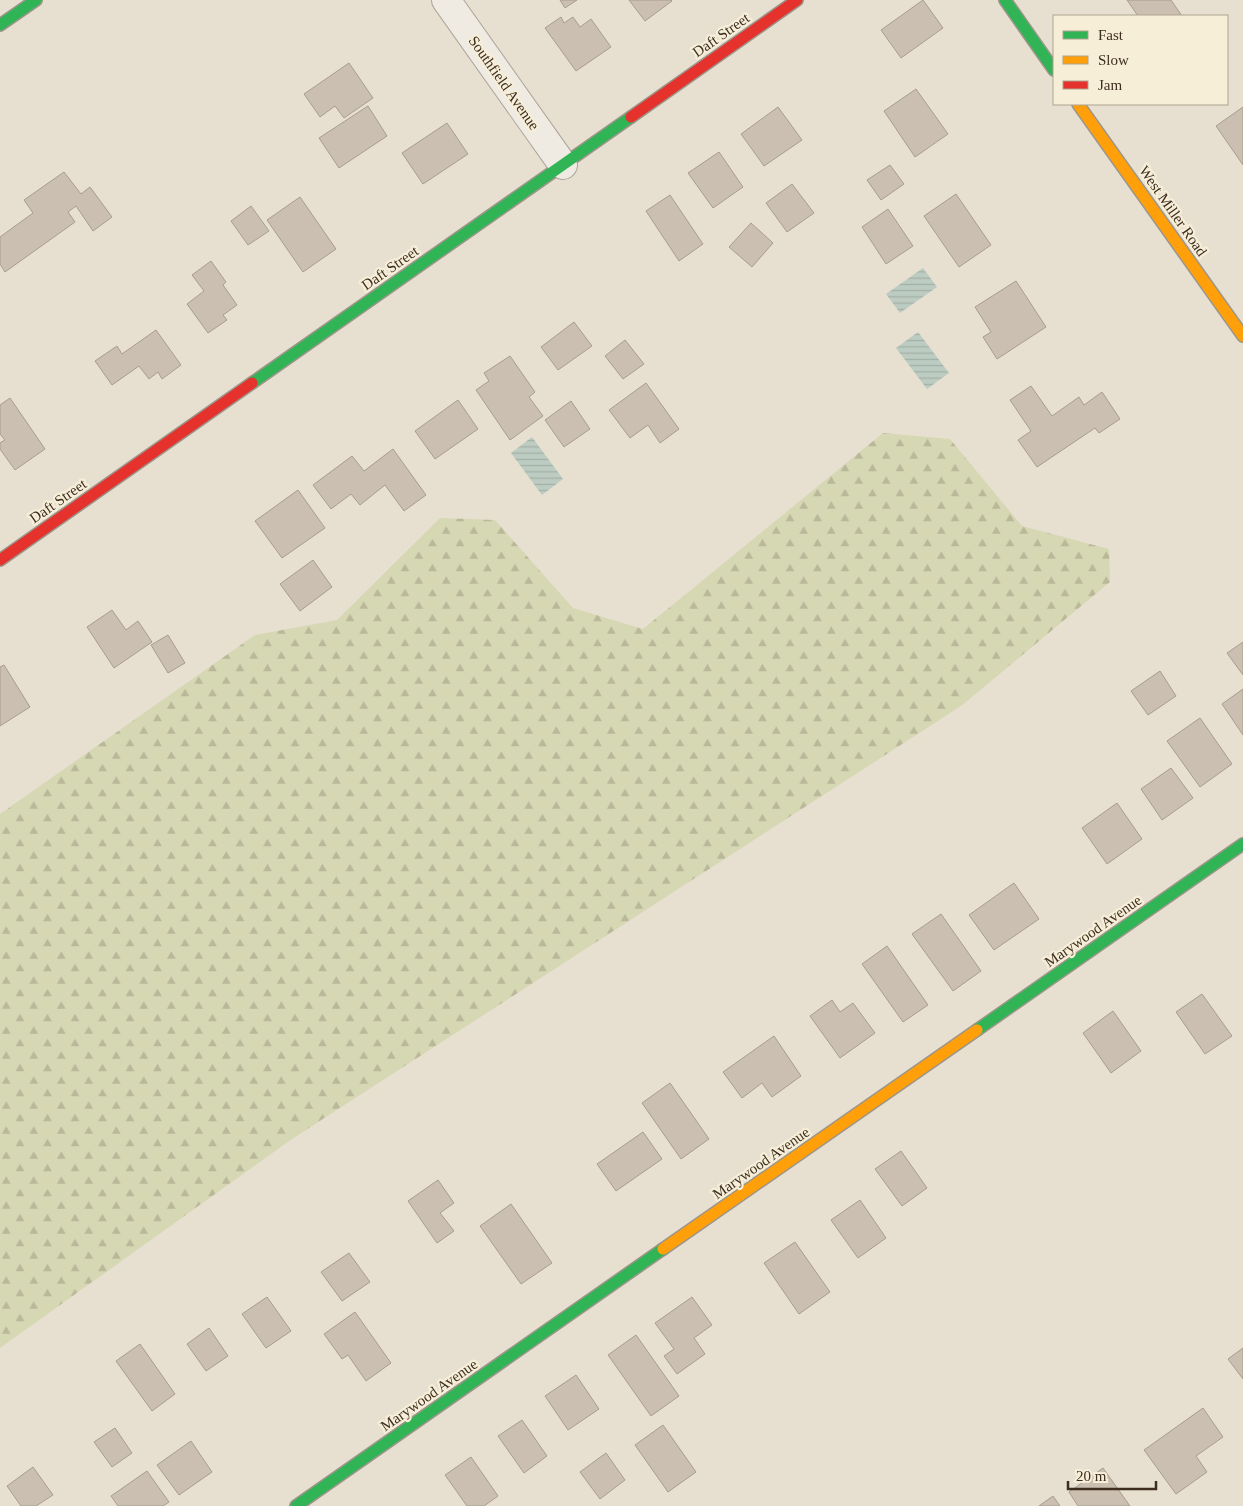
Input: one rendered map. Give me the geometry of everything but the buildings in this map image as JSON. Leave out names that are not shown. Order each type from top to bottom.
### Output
[{"type":"street","points":[[0,25],[36,0]]},
{"type":"street","name":"Southfield Avenue","points":[[446,0],[563,165]]},
{"type":"street","name":"Daft Street","points":[[0,560],[797,0]]},
{"type":"street","points":[[1005,0],[1053,69]]},
{"type":"street","name":"West Miller Road","points":[[1079,105],[1243,336]]},
{"type":"street","name":"Marywood Avenue","points":[[296,1506],[1243,844]]},
{"type":"green space","points":[[883,433],[950,439],[1022,526],[1109,549],[1110,582],[961,706],[292,1139],[0,1348],[0,814],[255,635],[337,620],[440,518],[495,520],[573,608],[643,629]]},
{"type":"shaded area","points":[[923,268],[937,287],[900,313],[886,294]]},
{"type":"shaded area","points":[[918,332],[949,373],[927,389],[896,348]]},
{"type":"shaded area","points":[[532,437],[563,479],[542,495],[511,453]]},
{"type":"traffic: fast","points":[[0,25],[36,0]]},
{"type":"traffic: fast","points":[[1005,0],[1053,69]]},
{"type":"traffic: fast","points":[[252,383],[631,117]]},
{"type":"traffic: fast","points":[[977,1030],[1243,844]]},
{"type":"traffic: fast","points":[[296,1506],[663,1249]]},
{"type":"traffic: slow","points":[[1079,105],[1243,336]]},
{"type":"traffic: slow","points":[[663,1249],[977,1030]]},
{"type":"traffic: jam","points":[[631,117],[797,0]]},
{"type":"traffic: jam","points":[[0,560],[252,383]]}]
